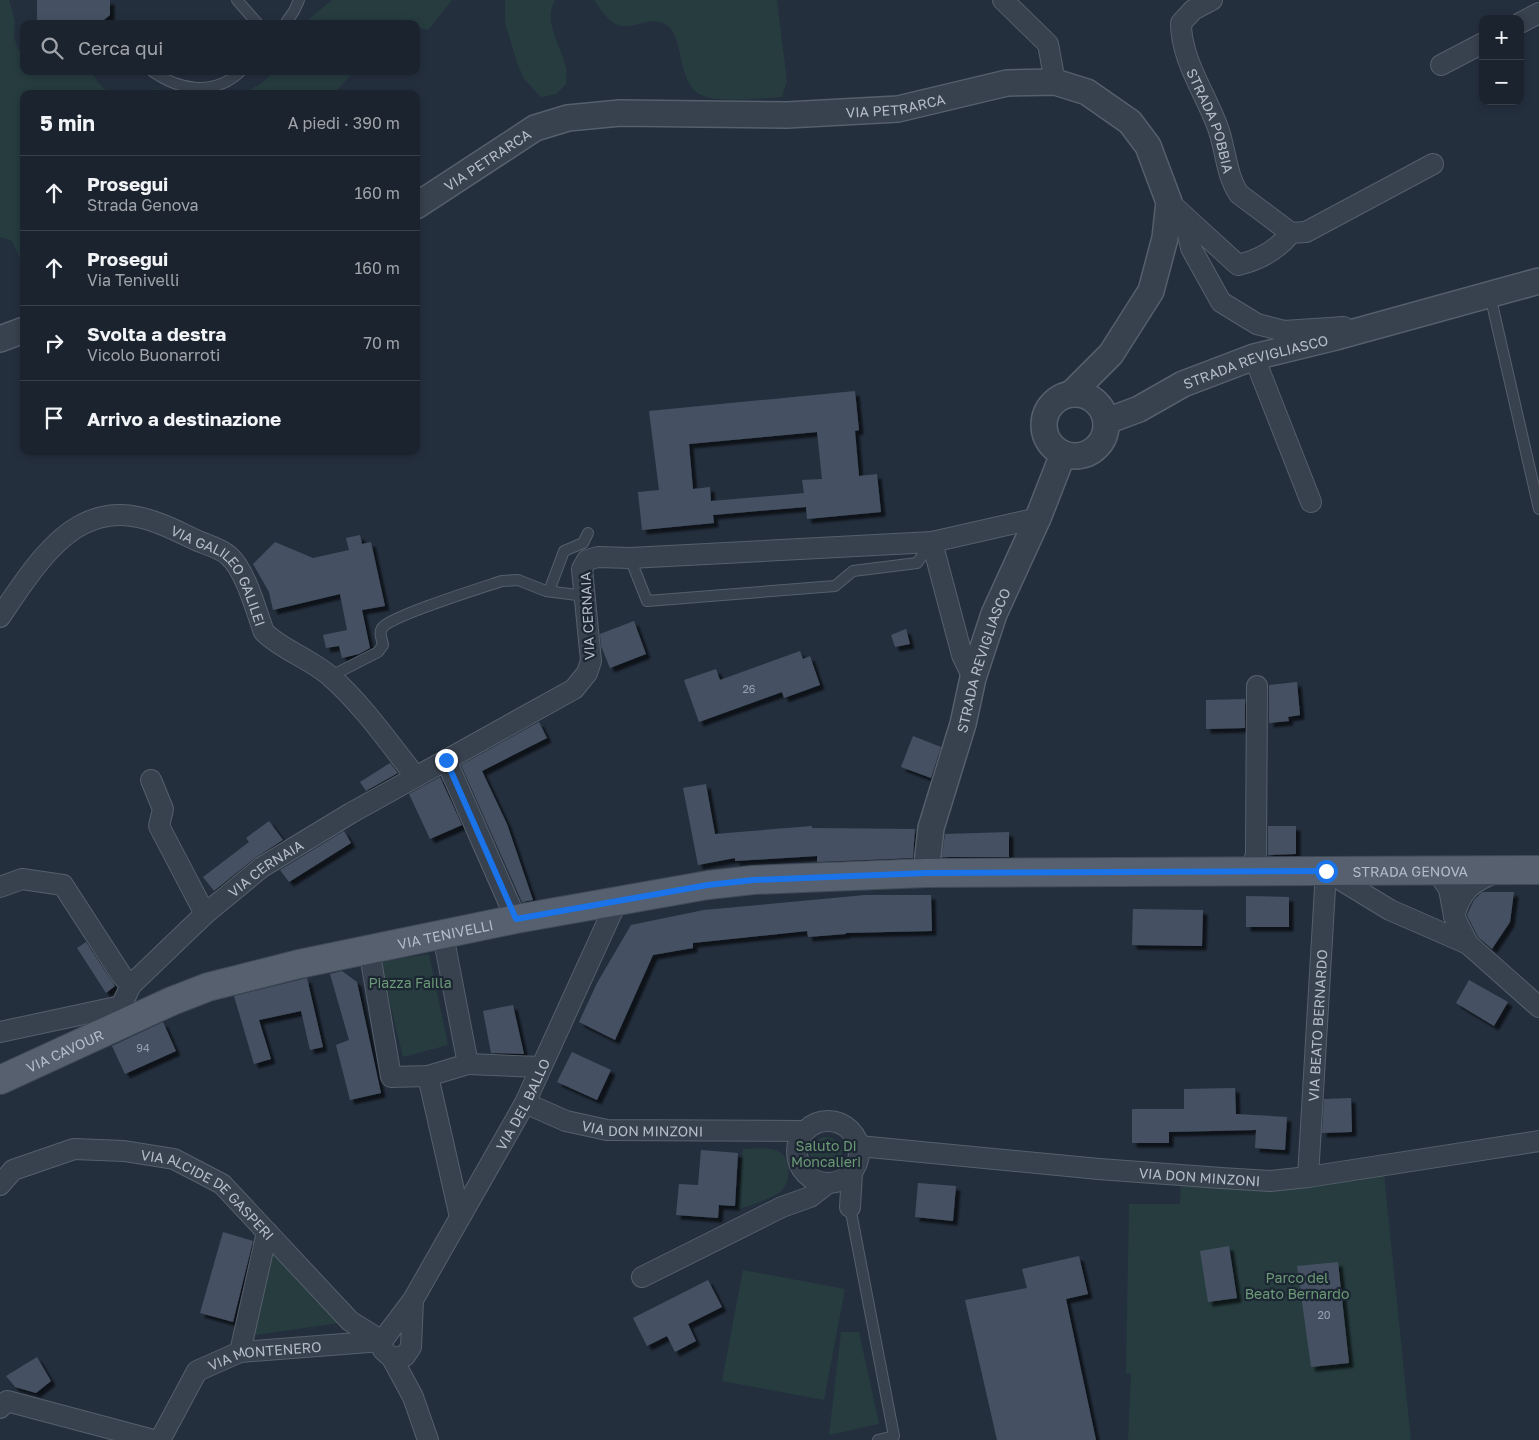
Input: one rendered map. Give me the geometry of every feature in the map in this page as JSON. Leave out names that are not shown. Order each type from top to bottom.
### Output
[{"type":"main road","name":"STRADA GENOVA","points":[[923,874],[1539,870]]},
{"type":"main road","name":"VIA TENIVELLI","points":[[125,1013],[208,987],[299,964],[516,919],[618,901],[753,880],[923,874]]},
{"type":"main road","name":"VIA CAVOUR","points":[[0,1080],[125,1013]]},
{"type":"street","points":[[1003,0],[1048,44],[1055,82]]},
{"type":"street","name":"STRADA POBBIA","points":[[1212,0],[1193,10],[1181,23],[1181,40],[1219,129],[1233,186],[1239,194],[1291,233]]},
{"type":"street","points":[[1524,21],[1539,13]]},
{"type":"street","points":[[1441,65],[1479,44]]},
{"type":"street","name":"VIA PETRARCA","points":[[420,203],[535,128],[568,118],[620,113],[787,115],[898,108],[1007,83],[1055,82],[1087,92],[1130,122],[1148,146],[1176,209],[1165,238],[1151,291],[1110,354],[1071,394]]},
{"type":"street","points":[[1176,209],[1238,265],[1253,262],[1282,243],[1291,233],[1306,232],[1433,164]]},
{"type":"street","name":"STRADA REVIGLIASCO","points":[[1176,209],[1191,248],[1221,302],[1257,324],[1284,331],[1381,324]]},
{"type":"street","name":"STRADA REVIGLIASCO","points":[[1104,415],[1139,409],[1183,384],[1254,357],[1539,281]]},
{"type":"street","points":[[0,339],[20,332]]},
{"type":"street","name":"VIA PETRARCA","points":[[1104,415],[1110,354]]},
{"type":"street","points":[[1254,357],[1311,502]]},
{"type":"street","points":[[1071,394],[1089,397],[1104,415],[1106,431],[1098,448],[1081,456],[1063,454],[1048,441],[1044,421],[1047,411],[1053,403],[1071,394]]},
{"type":"street","name":"STRADA REVIGLIASCO","points":[[923,874],[931,828],[963,724],[973,678],[994,614],[1038,518],[1063,454]]},
{"type":"street","name":"VIA GALILEO GALILEI","points":[[0,617],[28,576],[63,537],[84,523],[113,514],[137,515],[229,555],[240,569],[264,632],[271,639],[303,656],[332,676],[416,776]]},
{"type":"street","name":"VIA CERNAIA","points":[[125,1013],[131,985],[204,914],[262,867],[416,776],[574,689],[587,673],[592,661],[582,570],[588,560],[598,557],[630,558],[932,542],[1038,518]]},
{"type":"street","points":[[932,542],[962,656],[973,678]]},
{"type":"street","points":[[1252,872],[1256,853],[1257,686]]},
{"type":"street","points":[[446,760],[516,919]]},
{"type":"street","points":[[151,780],[163,809],[159,826],[204,914]]},
{"type":"street","points":[[1390,910],[1385,891],[1389,877],[1394,870]]},
{"type":"street","points":[[1436,870],[1449,889],[1454,916],[1468,944]]},
{"type":"street","points":[[1454,916],[1459,900],[1468,887],[1483,877],[1501,870]]},
{"type":"street","points":[[1326,871],[1390,910],[1468,944],[1539,1007]]},
{"type":"street","name":"VIA BEATO BERNARDO","points":[[1308,1177],[1326,871]]},
{"type":"street","points":[[0,887],[22,880],[63,885],[122,976],[131,985]]},
{"type":"street","name":"VIA DEL BALLO","points":[[386,1336],[413,1300],[525,1103],[618,901]]},
{"type":"street","points":[[443,935],[468,1064]]},
{"type":"street","points":[[369,949],[390,1077],[428,1076],[468,1064],[541,1067]]},
{"type":"street","points":[[0,1032],[125,1013]]},
{"type":"street","points":[[428,1076],[460,1217]]},
{"type":"street","name":"VIA DON MINZONI","points":[[525,1103],[566,1121],[607,1130],[804,1131]]},
{"type":"street","points":[[831,1120],[850,1129],[859,1146],[860,1156],[852,1173],[850,1207],[830,1183],[819,1182],[804,1172],[799,1163],[798,1145],[804,1131],[812,1125],[831,1120]]},
{"type":"street","points":[[766,1132],[797,1152]]},
{"type":"street","name":"VIA DON MINZONI","points":[[859,1146],[1099,1169],[1270,1181],[1539,1142]]},
{"type":"street","name":"VIA ALCIDE DE GASPERI","points":[[0,1185],[13,1170],[74,1149],[124,1151],[174,1159],[222,1184],[350,1321],[386,1336]]},
{"type":"street","points":[[782,1207],[798,1186],[804,1172]]},
{"type":"street","points":[[642,1277],[782,1207],[810,1198],[830,1183],[846,1178],[852,1173]]},
{"type":"street","points":[[240,1352],[267,1232]]},
{"type":"street","points":[[413,1300],[404,1349],[413,1397],[428,1440]]},
{"type":"street","points":[[386,1336],[383,1350],[404,1349]]},
{"type":"street","name":"VIA MONTENERO","points":[[160,1440],[197,1371],[240,1352],[386,1336]]},
{"type":"street","points":[[3,1404],[153,1440]]},
{"type":"lane","points":[[237,0],[254,20]]},
{"type":"lane","points":[[288,20],[299,0]]},
{"type":"lane","points":[[157,75],[166,82],[193,88],[219,86],[231,81],[237,75]]},
{"type":"lane","points":[[1490,294],[1539,509]]},
{"type":"lane","points":[[549,591],[564,552],[583,543],[588,532]]},
{"type":"lane","points":[[630,558],[647,601],[835,586],[853,572],[917,563],[932,542]]},
{"type":"lane","points":[[332,676],[378,652],[383,645],[380,633],[384,626],[404,615],[502,581],[518,580],[549,591],[585,596]]},
{"type":"lane","points":[[850,1207],[894,1436],[878,1440]]},
{"type":"green space","points":[[0,0],[9,0],[15,21],[14,36],[20,51],[20,75],[93,75],[106,90],[20,90],[20,258],[12,241],[0,237]]},
{"type":"green space","points":[[332,0],[452,0],[428,30],[420,28],[420,20],[308,20]]},
{"type":"green space","points":[[505,0],[555,0],[551,17],[552,26],[566,68],[566,84],[556,94],[541,97],[524,79],[505,23]]},
{"type":"green space","points":[[594,0],[777,0],[787,81],[782,97],[730,100],[710,98],[697,93],[688,80],[682,65],[676,38],[669,27],[655,21],[621,26],[609,19]]},
{"type":"green space","points":[[270,75],[351,75],[337,90],[249,90],[262,83]]},
{"type":"green space","name":"Piazza Failla","points":[[429,954],[448,1045],[403,1057],[380,962]]},
{"type":"green space","name":"Saluto Di Moncalieri","points":[[826,1137],[838,1141],[842,1153],[838,1165],[826,1169],[814,1165],[810,1153],[814,1141]]},
{"type":"green space","points":[[763,1148],[775,1150],[785,1158],[789,1171],[786,1184],[777,1194],[737,1210],[743,1149]]},
{"type":"green space","name":"Parco del Beato Bernardo","points":[[1384,1174],[1411,1440],[1128,1440],[1131,1374],[1126,1373],[1129,1204],[1180,1204],[1181,1182],[1278,1190]]},
{"type":"green space","points":[[270,1243],[339,1323],[249,1336]]},
{"type":"green space","points":[[743,1270],[845,1289],[824,1400],[722,1381]]},
{"type":"green space","points":[[841,1332],[859,1332],[879,1424],[829,1435]]},
{"type":"building","points":[[37,0],[110,0],[110,15],[104,20],[37,20]]},
{"type":"building","points":[[855,391],[859,430],[855,431],[859,476],[877,474],[881,512],[807,519],[806,507],[713,515],[714,523],[642,530],[638,492],[659,490],[649,411]],"holes":[[[817,432],[822,479],[802,480],[804,493],[711,501],[710,487],[693,489],[689,444]]]},
{"type":"building","points":[[360,535],[362,544],[371,542],[385,606],[362,610],[370,648],[359,654],[342,658],[339,646],[326,648],[323,635],[347,630],[340,594],[273,610],[269,592],[253,564],[275,542],[313,558],[349,550],[346,538]]},
{"type":"building","points":[[634,621],[646,654],[610,668],[601,646],[600,634]]},
{"type":"building","points":[[906,629],[910,644],[895,647],[891,635]]},
{"type":"building","points":[[800,651],[803,659],[810,656],[820,685],[784,698],[782,692],[699,722],[684,680],[716,669],[720,680]]},
{"type":"building","points":[[1297,682],[1300,715],[1288,717],[1289,721],[1269,723],[1269,685]]},
{"type":"building","points":[[1245,699],[1245,728],[1206,729],[1206,700]]},
{"type":"building","points":[[539,722],[547,738],[482,771],[507,824],[533,900],[522,902],[461,765]]},
{"type":"building","points":[[913,736],[941,747],[931,778],[901,767]]},
{"type":"building","points":[[390,763],[398,773],[366,791],[360,782]]},
{"type":"building","points":[[440,777],[462,825],[430,839],[409,794]]},
{"type":"building","points":[[706,784],[715,834],[812,826],[812,828],[915,829],[913,858],[817,862],[817,856],[735,861],[735,858],[698,865],[683,788]]},
{"type":"building","points":[[269,821],[283,840],[255,858],[214,891],[203,877],[249,842],[246,838]]},
{"type":"building","points":[[1268,826],[1296,826],[1296,854],[1268,855]]},
{"type":"building","points":[[344,831],[351,843],[289,882],[280,870]]},
{"type":"building","points":[[1009,832],[1009,857],[942,857],[945,834]]},
{"type":"building","points":[[1482,892],[1514,892],[1510,922],[1492,949],[1478,937],[1467,915],[1474,900]]},
{"type":"building","points":[[865,895],[931,895],[932,931],[846,933],[808,937],[807,931],[693,943],[693,948],[653,955],[615,1040],[579,1022],[597,983],[631,925],[704,910]]},
{"type":"building","points":[[1246,896],[1289,897],[1289,927],[1246,927]]},
{"type":"building","points":[[1133,909],[1203,910],[1202,946],[1132,945]]},
{"type":"building","points":[[86,942],[115,986],[106,993],[77,948]]},
{"type":"building","points":[[342,971],[357,982],[381,1093],[350,1100],[336,1045],[349,1040],[330,974]]},
{"type":"building","points":[[307,978],[323,1047],[310,1050],[301,1011],[259,1020],[271,1059],[254,1064],[234,996]]},
{"type":"building","points":[[1469,980],[1508,1002],[1494,1026],[1456,1003]]},
{"type":"building","points":[[513,1005],[524,1054],[491,1053],[483,1011]]},
{"type":"building","points":[[163,1022],[176,1051],[125,1074],[112,1046]]},
{"type":"building","points":[[572,1052],[611,1070],[597,1100],[557,1082]]},
{"type":"building","points":[[1235,1088],[1236,1114],[1287,1117],[1285,1150],[1255,1148],[1256,1130],[1169,1132],[1169,1143],[1132,1143],[1132,1109],[1184,1109],[1184,1089]]},
{"type":"building","points":[[1351,1098],[1352,1132],[1322,1133],[1324,1099]]},
{"type":"building","points":[[701,1150],[738,1153],[735,1206],[719,1205],[718,1218],[676,1215],[679,1184],[698,1185]]},
{"type":"building","points":[[918,1183],[956,1186],[953,1221],[915,1217]]},
{"type":"building","points":[[223,1232],[253,1241],[233,1322],[200,1313]]},
{"type":"building","points":[[1229,1246],[1237,1298],[1208,1302],[1200,1251]]},
{"type":"building","points":[[1079,1256],[1088,1294],[1066,1299],[1096,1440],[997,1440],[965,1300],[1027,1288],[1022,1269]]},
{"type":"building","points":[[1338,1262],[1349,1363],[1311,1367],[1297,1266]]},
{"type":"building","points":[[708,1280],[722,1307],[688,1324],[696,1341],[675,1352],[667,1336],[647,1346],[633,1318]]},
{"type":"building","points":[[37,1357],[51,1381],[36,1393],[15,1387],[6,1376]]},
{"type":"route","points":[[446,760],[516,919],[708,885],[753,880],[926,873],[1326,871]]}]
